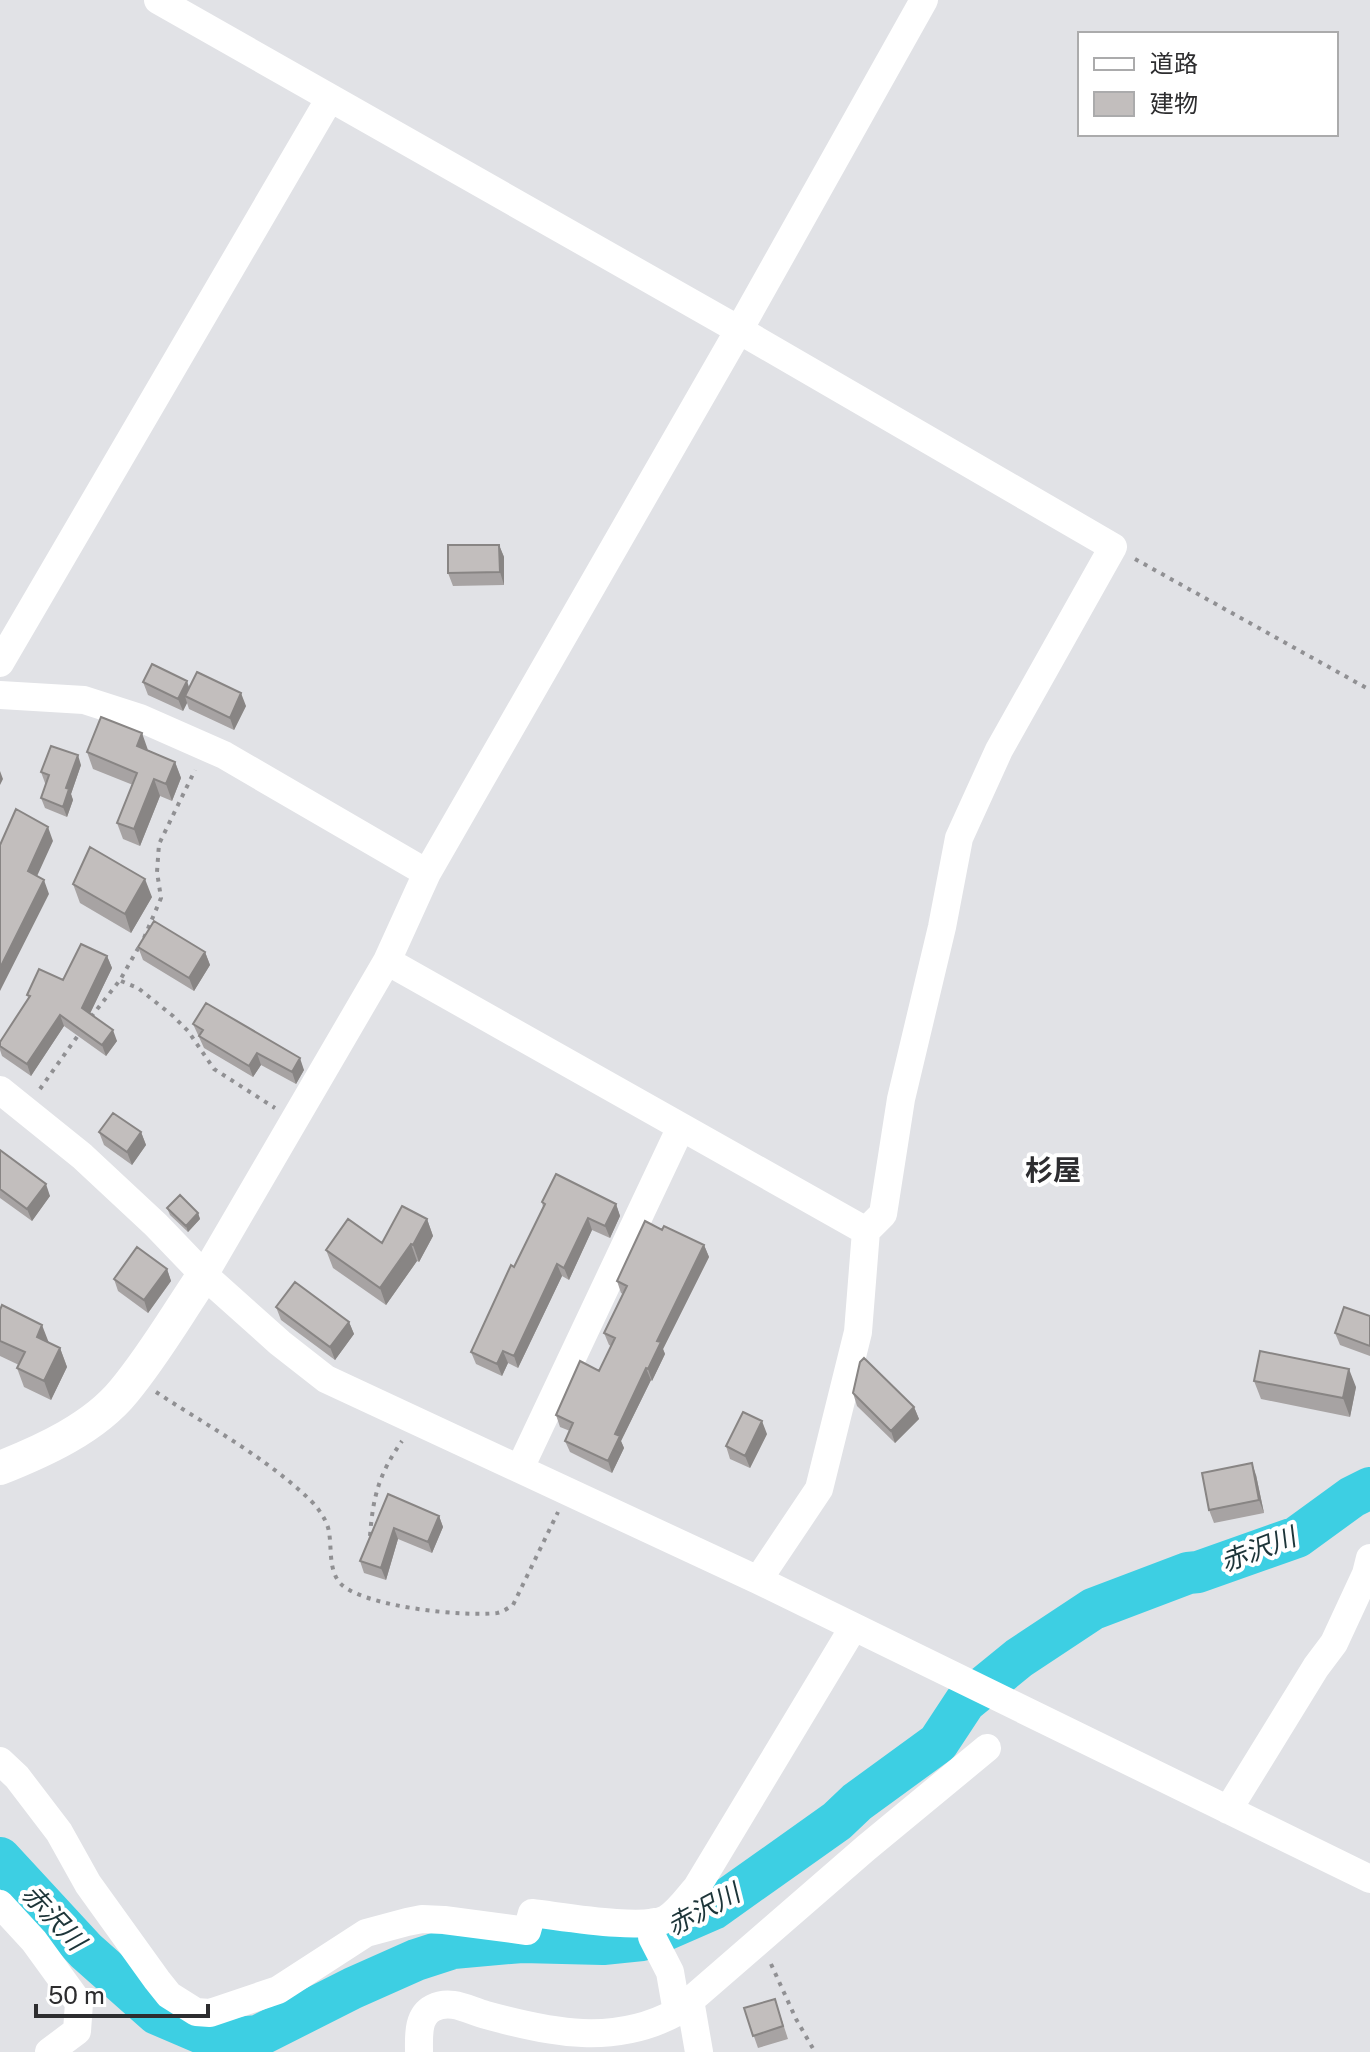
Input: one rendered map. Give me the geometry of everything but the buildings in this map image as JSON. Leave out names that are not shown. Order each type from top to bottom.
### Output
[{"type":"street","points":[[158,0],[739,330],[1113,547],[999,750],[959,838],[942,927],[901,1099],[883,1214],[866,1231],[858,1332],[819,1489],[758,1580]]},
{"type":"street","points":[[0,1468],[24,1459],[84,1426],[123,1393],[204,1275],[387,961],[427,873],[739,330],[924,0]]},
{"type":"street","points":[[0,663],[330,98]]},
{"type":"street","points":[[0,695],[84,700],[140,718],[206,747],[427,873]]},
{"type":"street","points":[[387,961],[866,1231]]},
{"type":"street","points":[[0,1090],[82,1156],[204,1275],[280,1343],[326,1379],[758,1580],[1370,1879]]},
{"type":"street","points":[[520,1468],[681,1127]]},
{"type":"street","points":[[1228,1810],[1334,1643],[1366,1574],[1370,1558]]},
{"type":"street","points":[[0,1761],[17,1777],[59,1832],[88,1884],[169,1995],[196,2012],[210,2013],[278,1990],[366,1933],[407,1922],[444,1920],[527,1931],[532,1913],[610,1922],[665,1919],[697,1887],[853,1628]]},
{"type":"street","points":[[419,2052],[419,2027],[424,2016],[431,2009],[449,2003],[487,2015],[576,2034],[623,2033],[653,2025],[683,2006],[987,1748]]},
{"type":"street","points":[[0,1904],[34,1941],[79,2003],[77,2031],[49,2052]]},
{"type":"street","points":[[654,1922],[652,1937],[670,1972],[699,2052]]},
{"type":"path","points":[[1113,547],[1370,690]]},
{"type":"path","points":[[25,1110],[120,980],[156,913],[161,898],[157,872],[159,844],[206,747]]},
{"type":"path","points":[[120,980],[138,988],[173,1016],[188,1031],[214,1069],[294,1120]]},
{"type":"path","points":[[134,1377],[287,1479],[311,1500],[329,1530],[329,1553],[335,1575],[342,1585],[378,1601],[439,1612],[500,1613],[513,1605],[523,1589],[568,1490]]},
{"type":"path","points":[[370,1536],[371,1510],[379,1480],[417,1420]]},
{"type":"path","points":[[760,1940],[796,2019],[815,2052]]},
{"type":"waterway","name":"赤沢川","points":[[0,1858],[86,1951],[157,2014],[218,2040],[258,2036],[353,1988],[416,1960],[453,1948],[522,1942],[603,1944],[642,1940],[713,1909],[837,1821],[857,1802],[938,1743],[965,1702],[1019,1658],[1093,1609],[1297,1537],[1352,1497],[1370,1488]]},
{"type":"district","name":"杉屋","points":[[1053,1169]]}]
